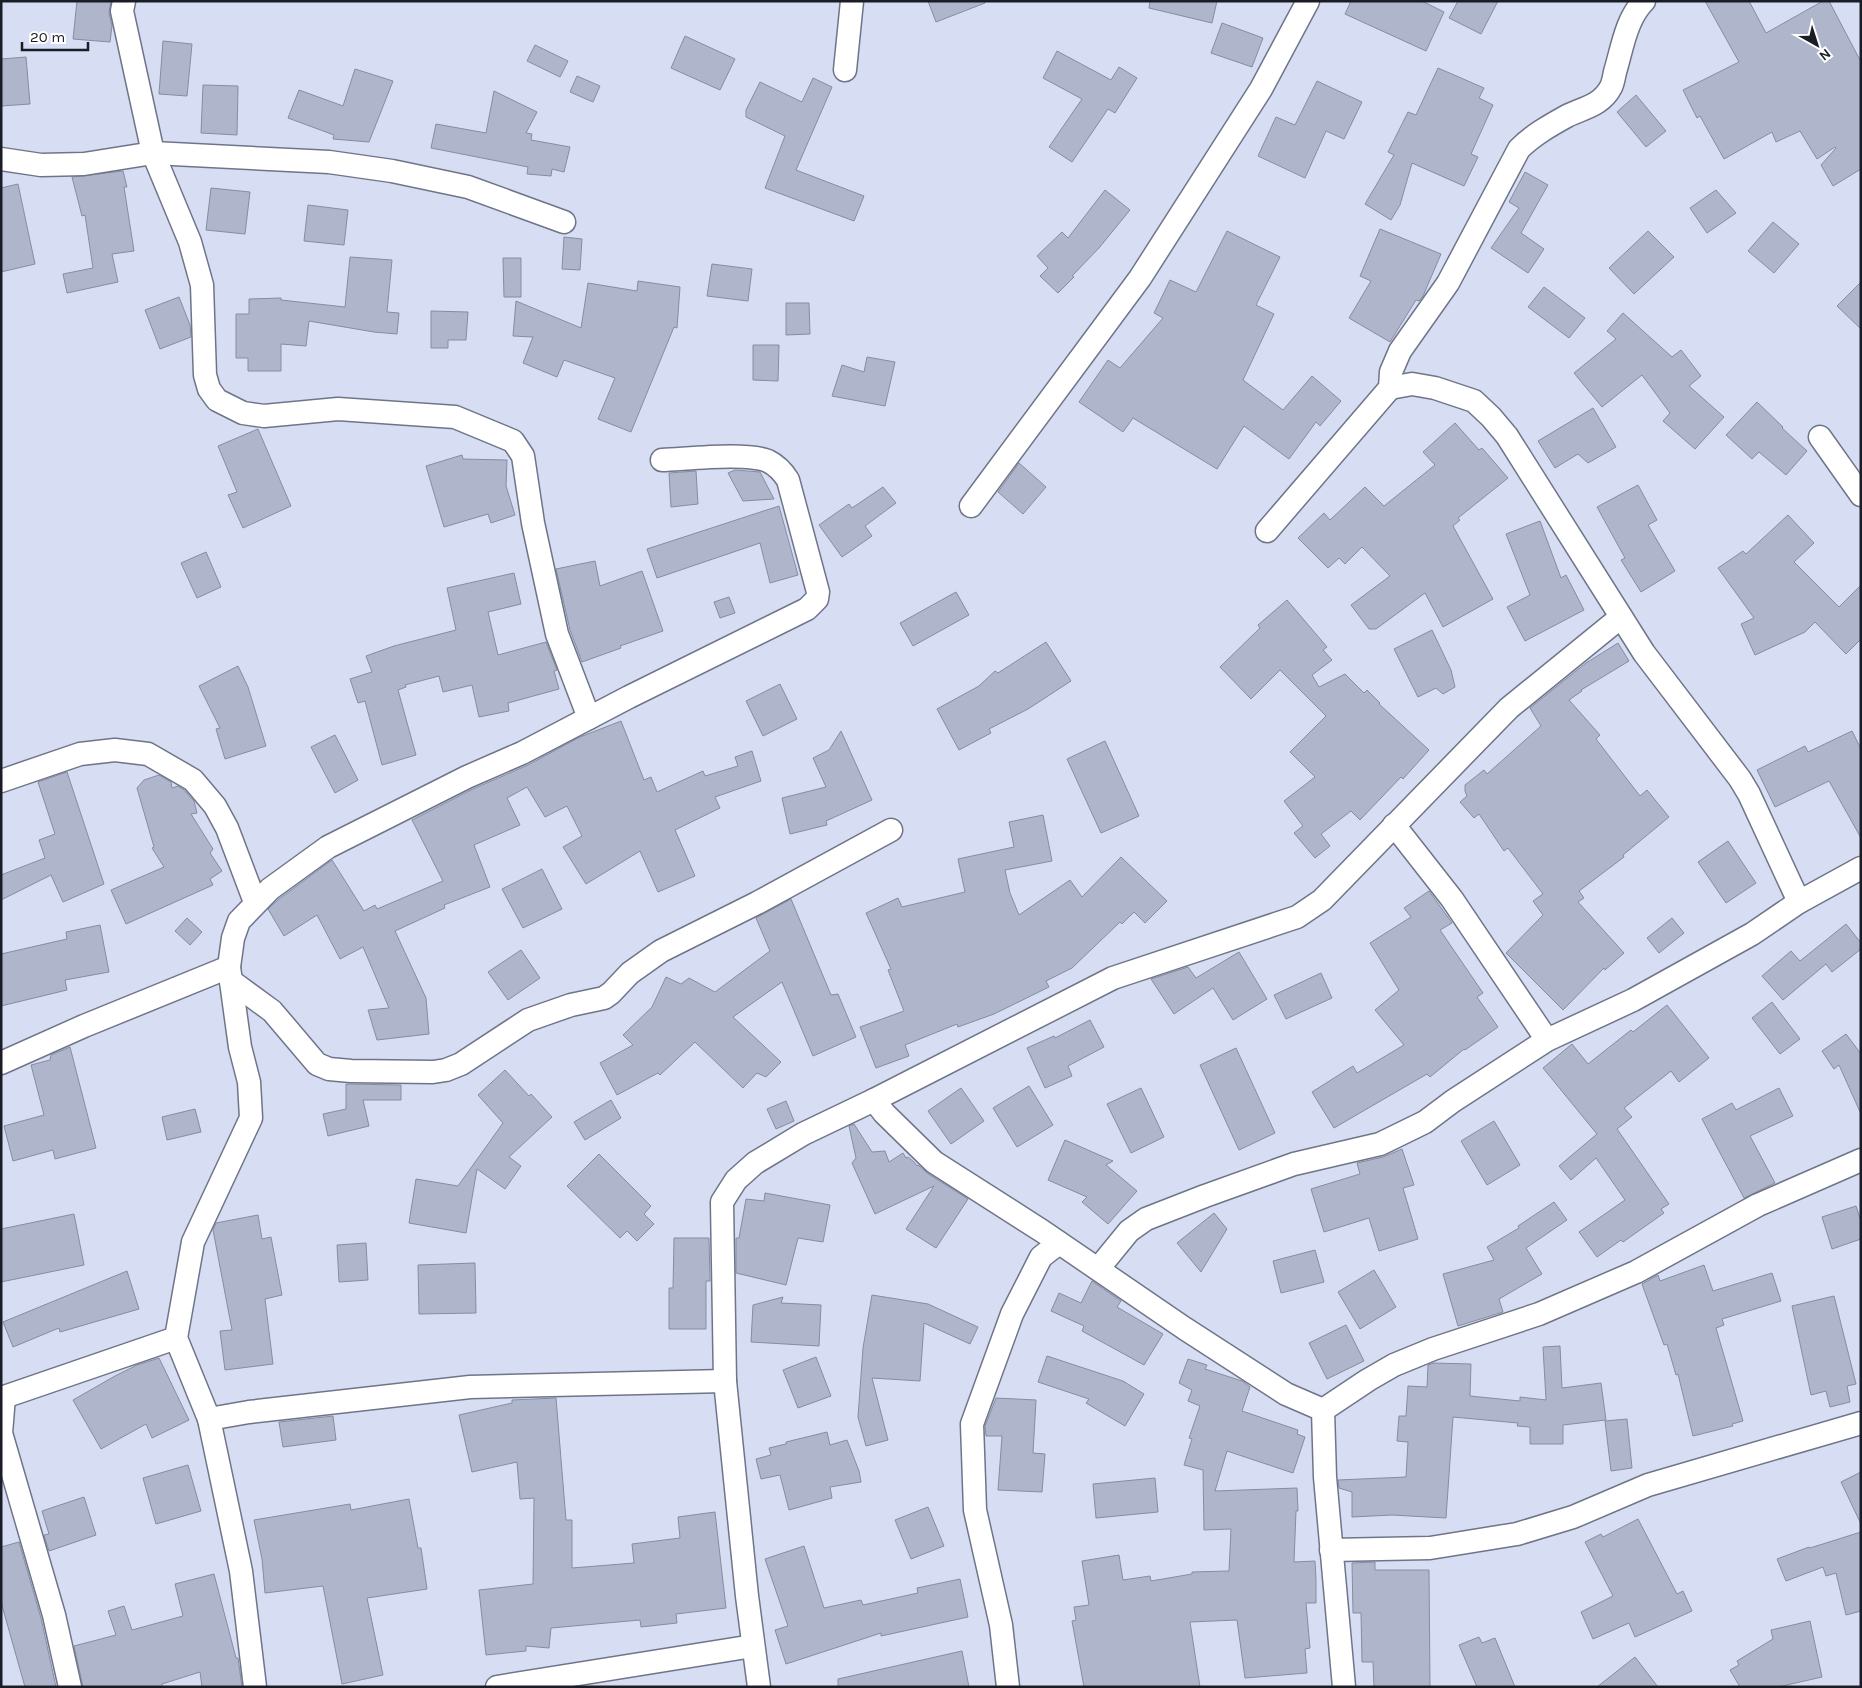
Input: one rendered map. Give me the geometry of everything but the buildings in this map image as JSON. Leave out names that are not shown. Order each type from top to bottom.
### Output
[{"type":"street","points":[[124,1],[122,11],[153,153],[190,242],[202,285],[205,375],[209,389],[217,400],[243,413],[264,416],[338,409],[455,417],[513,441],[523,456],[533,523],[557,634],[589,718]]},
{"type":"street","points":[[845,70],[852,1]]},
{"type":"street","points":[[971,506],[1140,278],[1261,89],[1308,1]]},
{"type":"street","points":[[1390,388],[1390,372],[1400,351],[1448,284],[1519,149],[1530,138],[1544,129],[1569,115],[1593,106],[1601,99],[1611,87],[1632,18],[1644,1]]},
{"type":"street","points":[[1,158],[41,165],[84,164],[153,153],[329,162],[392,171],[468,187],[564,222]]},
{"type":"street","points":[[1266,532],[1390,388],[1412,384],[1435,388],[1474,401],[1507,436],[1644,653],[1740,779],[1749,794],[1799,902]]},
{"type":"street","points":[[1820,437],[1861,495]]},
{"type":"street","points":[[255,1687],[241,1571],[209,1419],[176,1338],[193,1242],[251,1118],[249,1082],[240,1047],[230,974],[233,938],[239,922],[255,902],[328,847],[467,777],[522,753],[807,609],[817,599],[818,592],[788,480],[782,471],[769,462],[753,457],[662,460]]},
{"type":"street","points":[[759,1687],[724,1381],[722,1202],[736,1180],[755,1162],[803,1134],[874,1100],[1113,978],[1297,918],[1322,900],[1508,708],[1622,617]]},
{"type":"street","points":[[1,782],[80,754],[115,750],[148,754],[193,780],[215,806],[226,828],[255,902]]},
{"type":"street","points":[[1394,825],[1452,899],[1546,1040]]},
{"type":"street","points":[[230,974],[272,1011],[317,1064],[329,1069],[351,1071],[433,1072],[446,1070],[461,1064],[528,1020],[571,1005],[604,998],[630,973],[661,951],[757,903],[891,830]]},
{"type":"street","points":[[1098,1269],[1129,1231],[1146,1219],[1294,1164],[1380,1144],[1425,1122],[1453,1101],[1546,1040],[1633,1000],[1752,934],[1799,902],[1861,868]]},
{"type":"street","points":[[1,1063],[84,1026],[230,974]]},
{"type":"street","points":[[874,1100],[884,1113],[934,1162],[1286,1394],[1323,1410]]},
{"type":"street","points":[[1323,1410],[1394,1365],[1433,1349],[1539,1314],[1636,1272],[1758,1205],[1861,1160]]},
{"type":"street","points":[[1008,1687],[1001,1625],[975,1510],[972,1424],[1012,1314],[1050,1237]]},
{"type":"street","points":[[70,1687],[54,1615],[1,1433],[3,1398],[176,1338]]},
{"type":"street","points":[[209,1419],[249,1412],[470,1387],[724,1381]]},
{"type":"street","points":[[1323,1410],[1325,1477],[1344,1687]]},
{"type":"street","points":[[1331,1550],[1430,1548],[1518,1534],[1573,1517],[1648,1485],[1861,1423]]},
{"type":"street","points":[[497,1687],[754,1646]]}]
